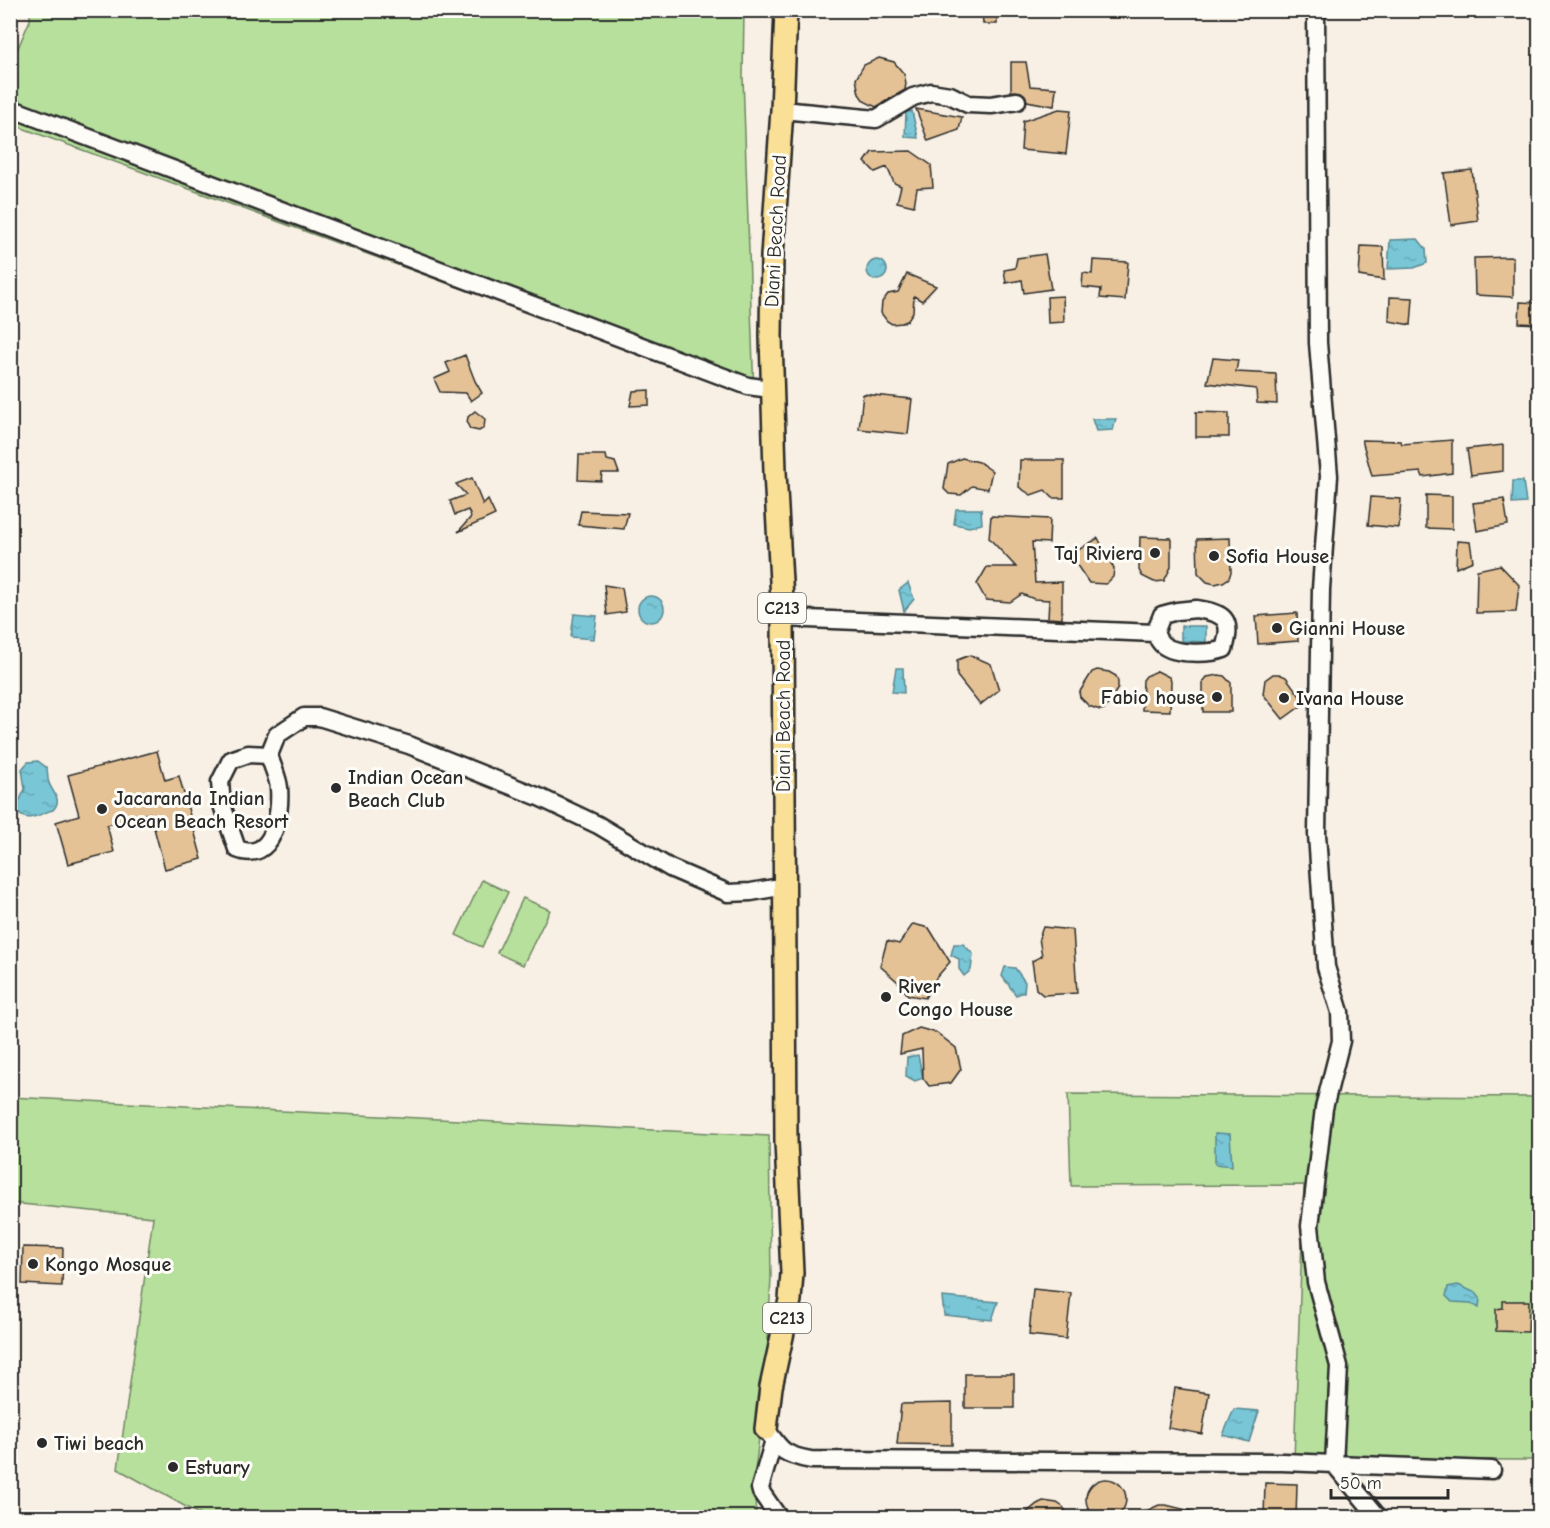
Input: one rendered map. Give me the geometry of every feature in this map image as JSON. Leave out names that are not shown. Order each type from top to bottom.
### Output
[{"type":"main road","name":"Diani Beach Road","points":[[770,1435],[771,1387],[790,1300],[792,1273],[785,1107],[783,618],[771,389],[772,256],[786,10]]},
{"type":"street","points":[[1316,10],[1318,343],[1329,476],[1321,589],[1317,834],[1326,967],[1340,1012],[1341,1041],[1324,1108],[1310,1226],[1316,1282],[1339,1366],[1334,1464],[1379,1518]]},
{"type":"street","points":[[782,110],[876,119],[913,97],[931,92],[950,95],[968,104],[992,105],[1017,102]]},
{"type":"street","points":[[10,108],[748,386],[771,389]]},
{"type":"street","points":[[783,618],[1155,633]]},
{"type":"street","points":[[269,755],[248,754],[231,760],[220,782],[222,805],[237,849],[245,852],[254,852],[263,847],[270,838],[280,814],[279,785],[269,755],[277,735],[304,717],[319,717],[409,745],[539,797],[598,825],[670,868],[728,892],[751,892],[785,886]]},
{"type":"street","points":[[770,1435],[777,1447],[791,1455],[820,1460],[1334,1464],[1492,1470]]},
{"type":"street","points":[[770,1435],[760,1488],[779,1518]]},
{"type":"green space","points":[[30,11],[744,11],[743,77],[754,395],[11,124],[11,64],[30,20]]},
{"type":"green space","points":[[482,880],[508,892],[482,947],[456,935]]},
{"type":"green space","points":[[523,898],[550,910],[523,965],[497,953]]},
{"type":"green space","points":[[1068,1094],[1539,1097],[1539,1460],[1294,1459],[1304,1185],[1071,1186]]},
{"type":"green space","points":[[10,1097],[769,1136],[771,1277],[766,1381],[754,1479],[756,1517],[204,1517],[118,1469],[153,1217],[11,1203]]},
{"type":"water","points":[[912,111],[918,138],[905,137],[906,112]]},
{"type":"water","points":[[1418,239],[1426,249],[1427,263],[1414,268],[1388,269],[1390,240]]},
{"type":"water","points":[[877,260],[884,263],[887,270],[884,277],[877,280],[870,277],[867,270],[870,263]]},
{"type":"water","points":[[1092,419],[1116,419],[1113,430],[1096,431]]},
{"type":"water","points":[[1513,481],[1523,481],[1526,503],[1512,504]]},
{"type":"water","points":[[956,509],[981,509],[982,524],[969,527],[954,524]]},
{"type":"water","points":[[908,583],[914,599],[904,611],[899,590]]},
{"type":"water","points":[[651,596],[660,600],[664,609],[660,618],[651,622],[642,618],[638,609],[642,600]]},
{"type":"water","points":[[574,614],[597,616],[594,639],[571,637]]},
{"type":"water","points":[[1181,626],[1206,626],[1206,642],[1181,641]]},
{"type":"water","points":[[896,668],[903,668],[904,693],[892,692]]},
{"type":"water","points":[[38,761],[47,768],[48,781],[57,803],[53,810],[26,818],[18,813],[18,804],[25,789],[22,769],[28,762]]},
{"type":"water","points":[[954,944],[963,944],[973,954],[971,970],[964,976],[959,969],[959,959],[951,955]]},
{"type":"water","points":[[1005,967],[1015,968],[1025,982],[1024,992],[1016,995],[1002,976]]},
{"type":"water","points":[[918,1055],[923,1078],[915,1081],[906,1076],[907,1057]]},
{"type":"water","points":[[1215,1133],[1230,1134],[1232,1166],[1215,1164]]},
{"type":"water","points":[[1458,1285],[1476,1293],[1480,1298],[1479,1308],[1471,1303],[1452,1302],[1446,1296],[1448,1287]]},
{"type":"water","points":[[942,1297],[998,1302],[992,1320],[944,1315]]},
{"type":"water","points":[[1234,1409],[1259,1411],[1249,1442],[1223,1435]]},
{"type":"building","points":[[982,10],[997,10],[997,24],[983,24]]},
{"type":"building","points":[[879,58],[894,62],[904,74],[906,83],[905,90],[876,107],[864,101],[859,94],[856,79],[864,65]]},
{"type":"building","points":[[1011,62],[1026,62],[1030,86],[1056,88],[1054,106],[1027,101],[1021,92],[1011,91]]},
{"type":"building","points":[[916,109],[962,117],[959,130],[928,141]]},
{"type":"building","points":[[1059,109],[1071,110],[1066,154],[1021,150],[1023,121]]},
{"type":"building","points":[[911,151],[931,165],[933,187],[917,188],[914,206],[897,202],[901,186],[894,183],[887,167],[875,172],[865,162],[872,152]]},
{"type":"building","points":[[1472,170],[1478,221],[1451,225],[1444,173]]},
{"type":"building","points":[[1361,246],[1383,247],[1384,280],[1359,276]]},
{"type":"building","points":[[1045,254],[1051,289],[1024,293],[1022,280],[1006,283],[1004,270],[1015,268],[1017,258]]},
{"type":"building","points":[[1513,257],[1513,297],[1475,295],[1474,258]]},
{"type":"building","points":[[1093,260],[1128,262],[1125,300],[1100,298],[1101,289],[1082,287],[1083,273],[1092,274]]},
{"type":"building","points":[[907,274],[936,286],[922,301],[914,296],[913,312],[907,321],[892,324],[881,313],[882,302],[888,294],[898,292]]},
{"type":"building","points":[[1063,296],[1064,322],[1048,323],[1047,297]]},
{"type":"building","points":[[1390,297],[1413,298],[1411,325],[1389,321]]},
{"type":"building","points":[[1520,302],[1539,303],[1539,324],[1519,323]]},
{"type":"building","points":[[465,355],[482,393],[471,401],[466,393],[440,392],[434,379],[450,372],[446,363]]},
{"type":"building","points":[[1213,358],[1238,360],[1236,372],[1276,374],[1277,404],[1257,403],[1256,389],[1207,383]]},
{"type":"building","points":[[649,390],[649,405],[630,406],[633,391]]},
{"type":"building","points":[[863,394],[912,399],[908,434],[859,429]]},
{"type":"building","points":[[475,411],[485,419],[484,428],[479,431],[470,429],[467,423],[468,417]]},
{"type":"building","points":[[1196,412],[1229,413],[1229,437],[1196,437]]},
{"type":"building","points":[[1362,440],[1401,441],[1402,444],[1452,440],[1452,473],[1423,477],[1421,472],[1372,476]]},
{"type":"building","points":[[1503,445],[1503,471],[1471,475],[1467,449]]},
{"type":"building","points":[[579,455],[606,455],[607,460],[615,462],[619,473],[602,473],[601,481],[578,480]]},
{"type":"building","points":[[962,458],[979,462],[992,471],[988,489],[972,486],[961,495],[949,494],[944,489],[948,464]]},
{"type":"building","points":[[1020,460],[1064,460],[1064,498],[1053,498],[1045,490],[1031,495],[1019,487]]},
{"type":"building","points":[[472,478],[483,505],[488,500],[495,515],[458,532],[471,517],[468,510],[455,515],[450,501],[466,495],[456,484]]},
{"type":"building","points":[[1426,495],[1452,496],[1452,529],[1426,528]]},
{"type":"building","points":[[1371,497],[1401,499],[1399,528],[1368,525]]},
{"type":"building","points":[[1504,499],[1508,525],[1477,531],[1473,503]]},
{"type":"building","points":[[581,511],[628,513],[624,529],[578,525]]},
{"type":"building","points":[[991,516],[1050,519],[1049,543],[1032,542],[1035,583],[1062,582],[1062,619],[1048,618],[1049,600],[1034,599],[1022,594],[1010,602],[986,600],[977,584],[987,567],[1016,567],[989,538]]},
{"type":"building","name":"Taj Riviera","points":[[1140,537],[1171,538],[1171,567],[1164,581],[1154,582],[1142,576],[1139,570]]},
{"type":"building","points":[[1098,538],[1114,569],[1113,577],[1106,584],[1089,583],[1070,555]]},
{"type":"building","name":"Sofia House","points":[[1230,538],[1231,572],[1229,578],[1215,584],[1207,582],[1198,573],[1197,539]]},
{"type":"building","points":[[1457,541],[1470,542],[1473,561],[1456,568]]},
{"type":"building","points":[[1500,565],[1519,585],[1516,612],[1476,613],[1477,570]]},
{"type":"building","points":[[604,585],[622,588],[626,612],[607,615]]},
{"type":"building","name":"Gianni House","points":[[1297,613],[1298,641],[1258,644],[1256,616]]},
{"type":"building","points":[[970,655],[991,664],[999,690],[980,705],[957,676],[957,660]]},
{"type":"building","points":[[1097,670],[1116,676],[1118,682],[1118,688],[1105,709],[1100,710],[1089,706],[1079,693],[1092,672]]},
{"type":"building","points":[[1157,671],[1169,677],[1171,681],[1170,711],[1142,710],[1143,680]]},
{"type":"building","name":"Ivana House","points":[[1273,674],[1286,677],[1305,703],[1283,719],[1263,694],[1265,680]]},
{"type":"building","name":"Fabio house","points":[[1224,676],[1231,683],[1231,712],[1203,712],[1203,682],[1207,677]]},
{"type":"building","name":"Jacaranda Indian Ocean Beach Resort","points":[[157,751],[165,780],[179,776],[202,859],[165,869],[150,813],[107,825],[114,852],[68,864],[56,822],[79,815],[68,775]]},
{"type":"building","points":[[913,924],[929,928],[950,962],[936,978],[925,998],[908,995],[898,982],[880,966],[887,941],[899,944]]},
{"type":"building","points":[[1043,927],[1073,930],[1077,993],[1043,995],[1036,989],[1032,961],[1042,956],[1039,938]]},
{"type":"building","points":[[919,1028],[937,1033],[956,1048],[961,1069],[951,1083],[929,1086],[923,1078],[922,1049],[900,1054],[902,1036]]},
{"type":"building","points":[[23,1247],[63,1248],[62,1286],[22,1284]]},
{"type":"building","points":[[1033,1289],[1071,1293],[1066,1339],[1029,1335]]},
{"type":"building","points":[[1503,1301],[1529,1301],[1528,1332],[1496,1331],[1496,1309],[1503,1308]]},
{"type":"building","points":[[965,1374],[1014,1374],[1014,1408],[965,1408]]},
{"type":"building","points":[[1175,1388],[1209,1393],[1202,1434],[1168,1428]]},
{"type":"building","points":[[952,1403],[952,1445],[897,1444],[901,1404]]},
{"type":"building","points":[[1106,1479],[1120,1485],[1126,1499],[1120,1513],[1106,1519],[1092,1513],[1086,1499],[1092,1485]]},
{"type":"building","points":[[1265,1483],[1297,1484],[1296,1518],[1264,1518]]},
{"type":"building","points":[[1043,1501],[1057,1503],[1071,1518],[1020,1518]]},
{"type":"building","points":[[1159,1505],[1199,1513],[1199,1518],[1131,1518]]},
{"type":"place","name":"Taj Riviera","points":[[1155,553]]},
{"type":"place","name":"Sofia House","points":[[1214,556]]},
{"type":"place","name":"Gianni House","points":[[1277,628]]},
{"type":"place","name":"Fabio house","points":[[1217,697]]},
{"type":"place","name":"Ivana House","points":[[1284,698]]},
{"type":"place","name":"Indian Ocean Beach Club","points":[[336,788]]},
{"type":"place","name":"Jacaranda Indian Ocean Beach Resort","points":[[102,809]]},
{"type":"place","name":"River Congo House","points":[[886,997]]},
{"type":"place","name":"Kongo Mosque","points":[[33,1264]]},
{"type":"place","name":"Tiwi beach","points":[[42,1443]]},
{"type":"place","name":"Estuary","points":[[173,1467]]}]
